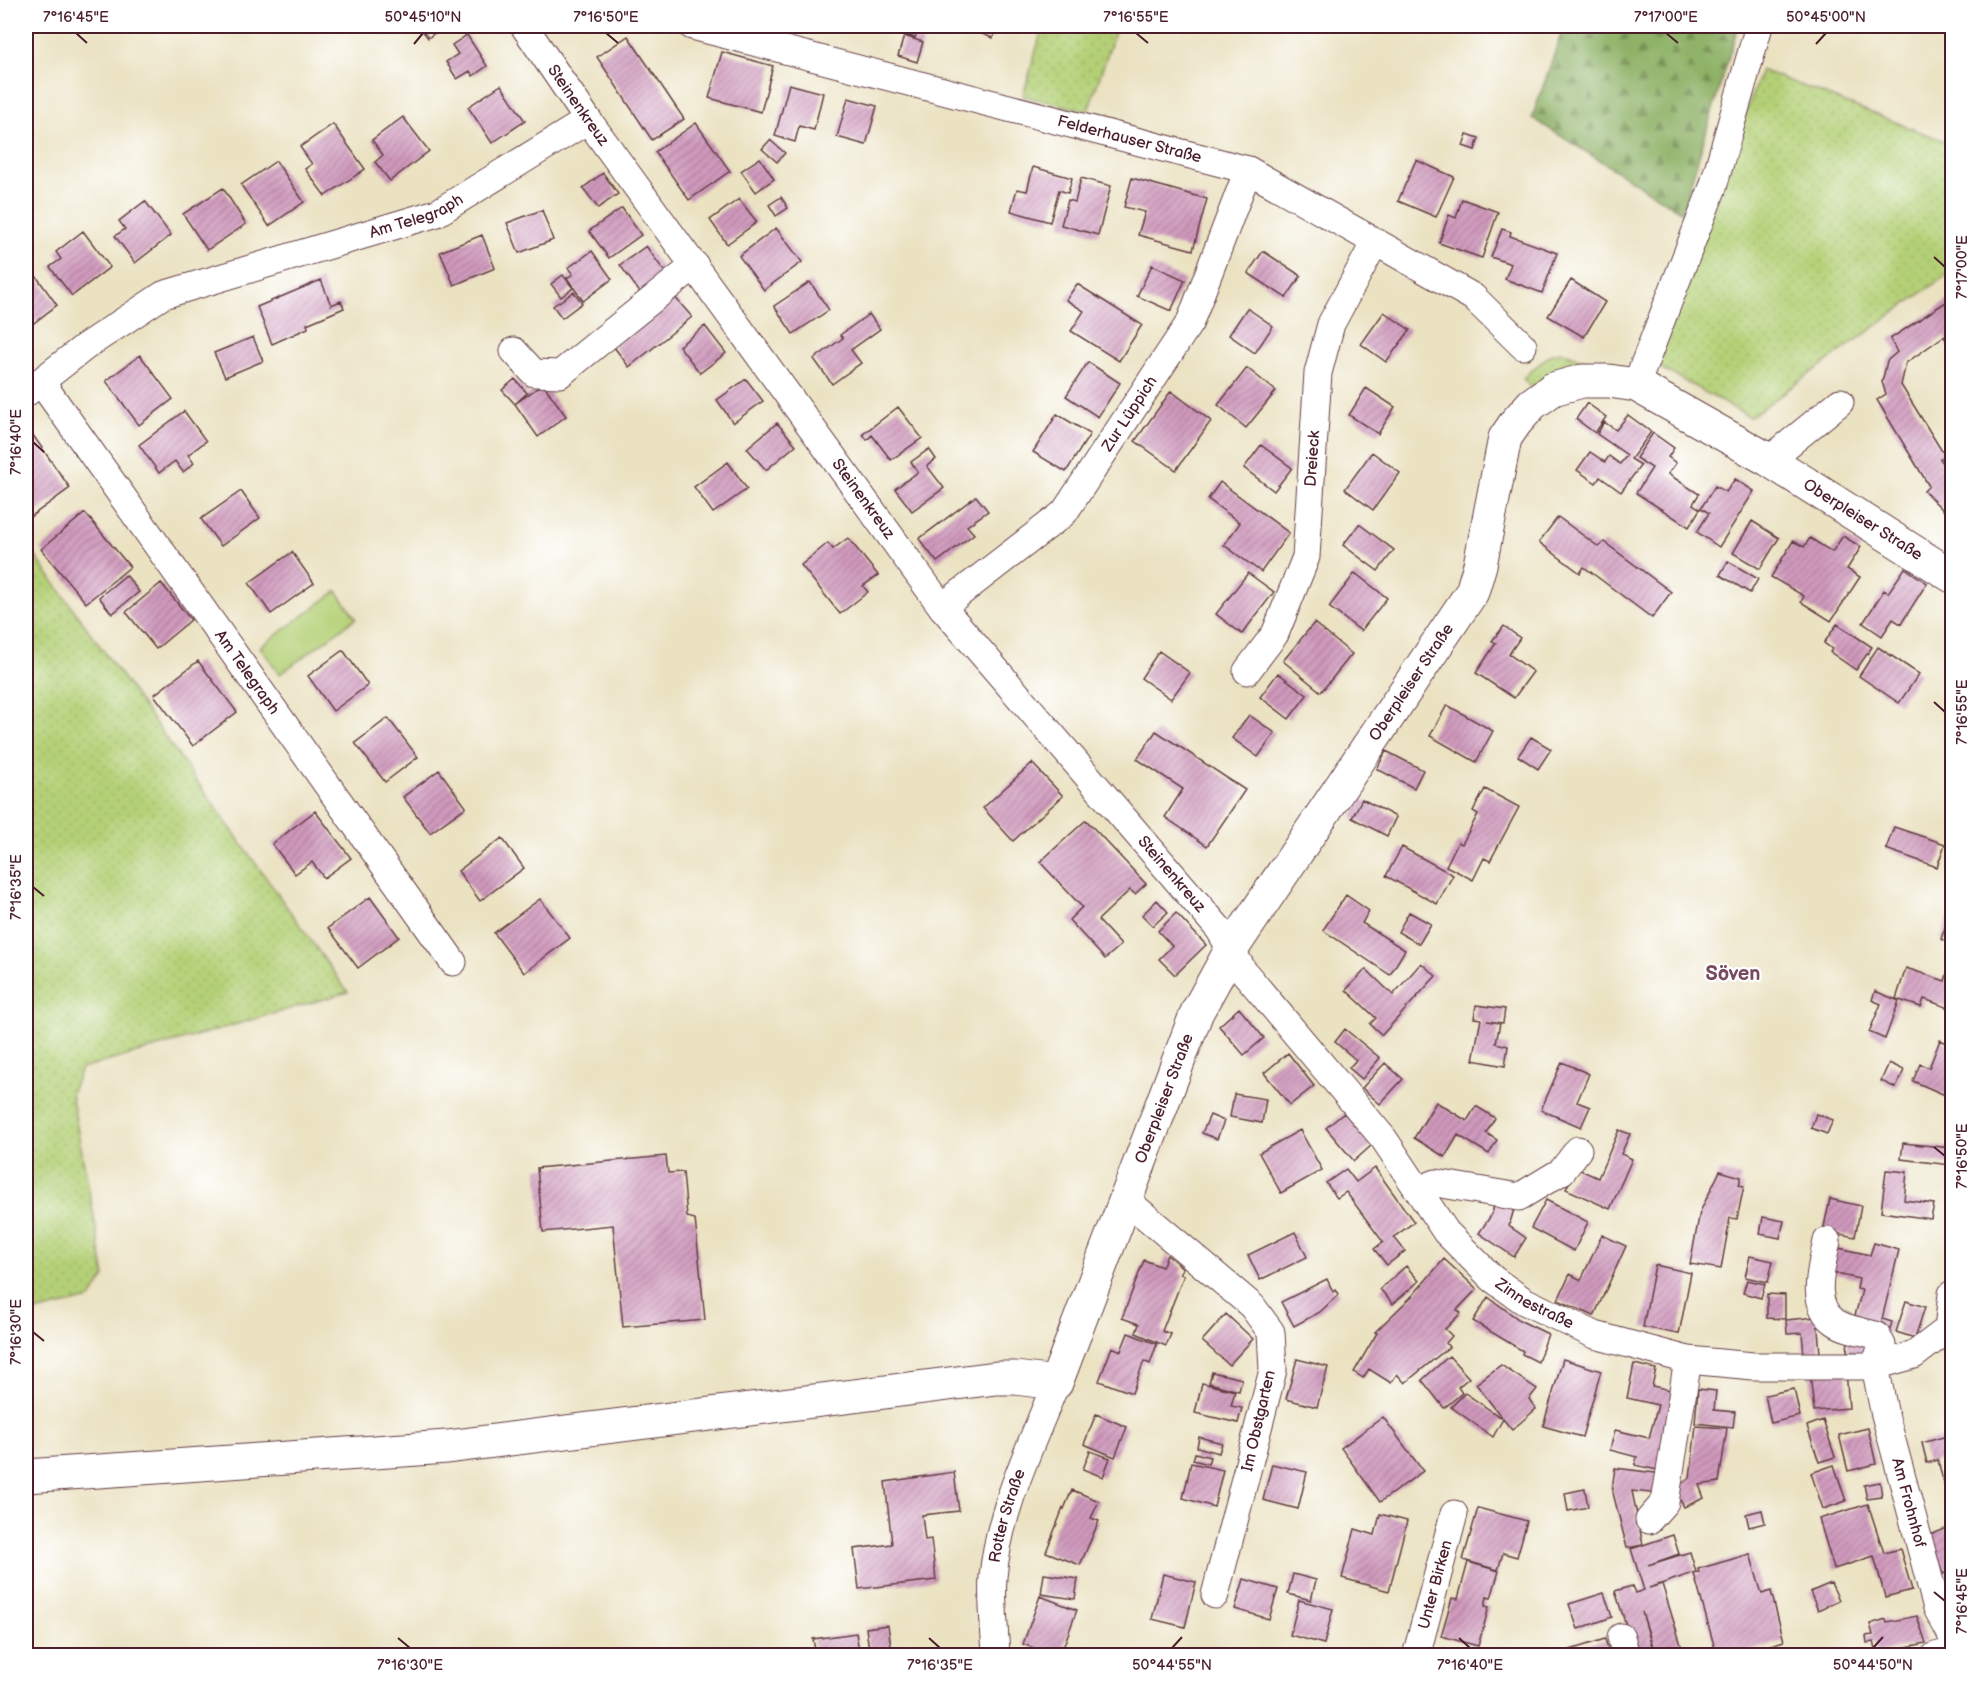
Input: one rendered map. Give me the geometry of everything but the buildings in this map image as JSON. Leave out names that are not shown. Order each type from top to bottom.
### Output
[{"type":"main road","name":"Oberpleiser Straße","points":[[1056,1383],[1197,1012],[1231,950],[1472,592],[1480,565],[1506,438],[1532,404],[1553,388],[1582,381],[1609,381],[1636,385],[1769,460],[1953,576]]},
{"type":"main road","points":[[26,1476],[447,1447],[996,1378],[1056,1383]]},
{"type":"street","name":"Steinenkreuz","points":[[524,26],[588,120],[942,607],[1219,929],[1231,950]]},
{"type":"street","name":"Felderhauser Straße","points":[[692,26],[1248,170],[1473,297],[1523,346]]},
{"type":"street","points":[[1636,385],[1713,187],[1759,26]]},
{"type":"street","name":"Am Telegraph","points":[[453,962],[33,387],[86,346],[163,295],[437,213],[588,120]]},
{"type":"street","name":"Zur Lüppich","points":[[942,607],[1064,513],[1190,322],[1248,170]]},
{"type":"street","name":"Dreieck","points":[[1247,671],[1275,634],[1306,557],[1318,373],[1331,324],[1375,242]]},
{"type":"street","points":[[514,351],[534,373],[560,374],[695,265]]},
{"type":"street","points":[[1769,460],[1840,402]]},
{"type":"street","name":"Zinnestraße","points":[[1231,950],[1244,972],[1384,1139],[1446,1232],[1493,1279],[1524,1301],[1595,1335],[1688,1360],[1754,1366],[1875,1366],[1914,1355],[1950,1330],[1953,1294]]},
{"type":"street","points":[[1419,1190],[1436,1183],[1519,1197],[1562,1171],[1578,1150]]},
{"type":"street","name":"Im Obstgarten","points":[[1123,1204],[1138,1210],[1252,1306],[1271,1332],[1273,1370],[1215,1594]]},
{"type":"street","points":[[1827,1241],[1818,1295],[1824,1311],[1836,1323],[1876,1335],[1882,1345],[1875,1366]]},
{"type":"street","points":[[1649,1520],[1665,1502],[1688,1360]]},
{"type":"street","name":"Am Frohnhof","points":[[1875,1366],[1884,1411],[1937,1608],[1953,1636]]},
{"type":"street","name":"Rotter Straße","points":[[996,1656],[993,1578],[998,1542],[1007,1505],[1056,1383]]},
{"type":"street","name":"Unter Birken","points":[[1416,1656],[1454,1514]]},
{"type":"street","points":[[1935,1656],[1953,1652]]},
{"type":"green space","points":[[1043,26],[1117,26],[1088,111],[1023,96]]},
{"type":"green space","points":[[1564,26],[1738,26],[1682,212],[1532,118]]},
{"type":"green space","points":[[1761,70],[1952,144],[1952,271],[1750,417],[1657,366]]},
{"type":"green space","points":[[1562,352],[1602,367],[1530,387],[1523,378],[1551,354]]},
{"type":"green space","points":[[26,543],[348,992],[81,1069],[71,1094],[105,1276],[90,1299],[26,1314]]},
{"type":"green space","points":[[337,591],[356,618],[280,674],[260,647]]},
{"type":"district","name":"Söven","points":[[1733,974]]}]
